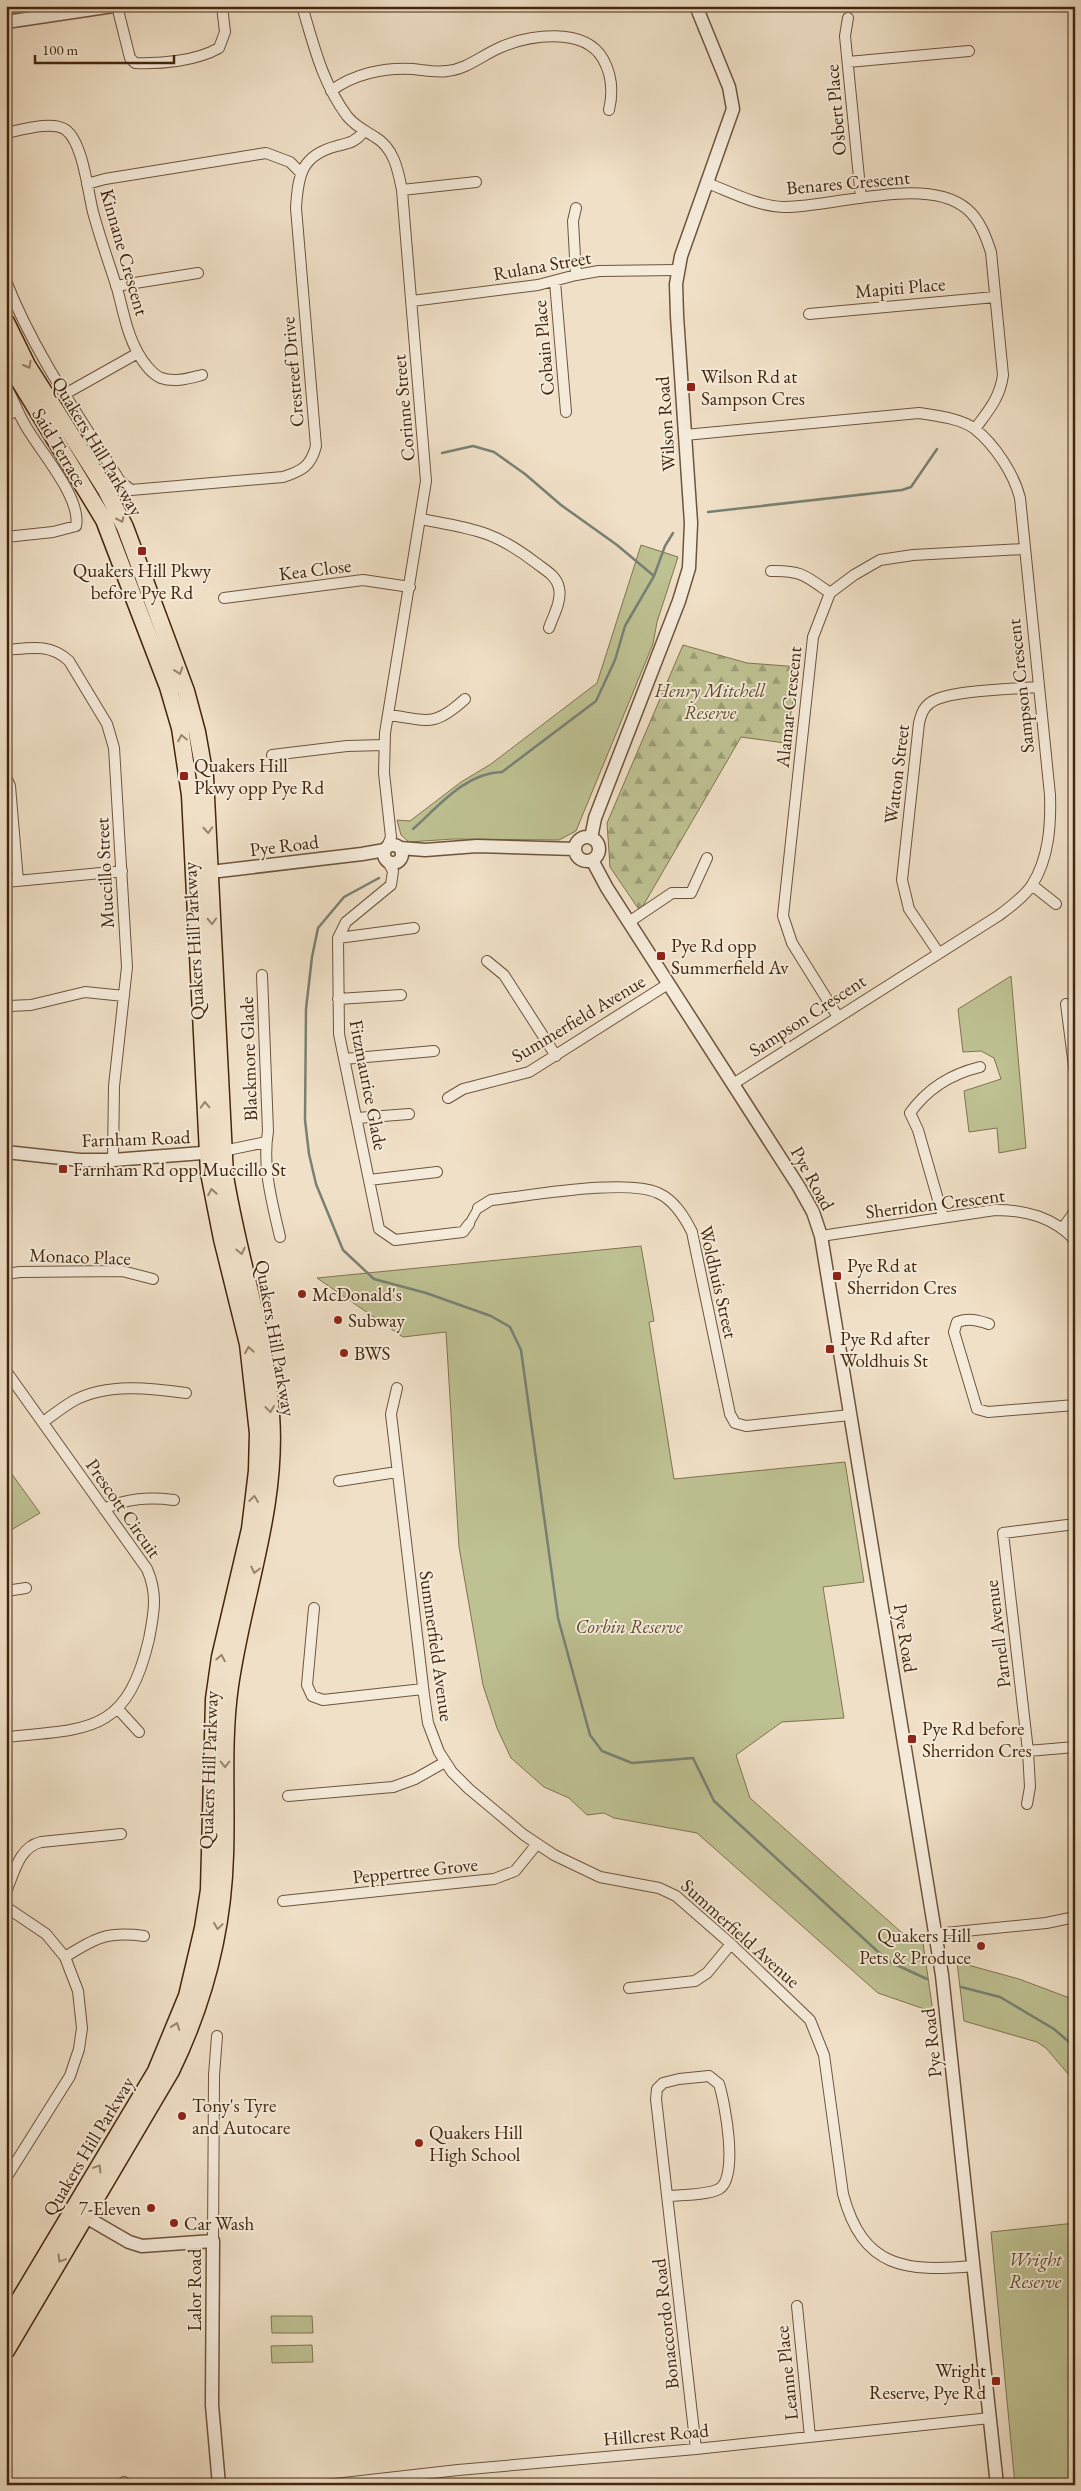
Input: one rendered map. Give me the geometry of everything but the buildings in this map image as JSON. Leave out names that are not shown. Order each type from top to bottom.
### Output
[{"type":"main road","name":"Quakers Hill Parkway","points":[[6,322],[27,365],[115,507],[174,658],[192,712],[201,750],[205,777],[202,873],[215,1152],[230,1205],[256,1314],[271,1414],[272,1449],[265,1520],[234,1661],[228,1702],[223,1888],[210,1971],[188,2035],[171,2071],[6,2322]]},
{"type":"main road","name":"Quakers Hill Parkway","points":[[6,359],[104,520],[168,687],[180,728],[186,760],[202,873]]},
{"type":"main road","name":"Quakers Hill Parkway","points":[[6,2351],[79,2213]]},
{"type":"street","points":[[6,22],[112,6]]},
{"type":"street","points":[[117,6],[127,52],[135,63],[152,64],[208,54],[220,48],[225,32],[222,6]]},
{"type":"street","name":"Corinne Street","points":[[302,6],[322,74],[331,91],[348,118],[364,131],[380,140],[391,153],[402,190],[426,470],[421,519],[384,745],[384,773],[393,854]]},
{"type":"street","name":"Wilson Road","points":[[591,838],[594,818],[664,641],[689,568],[691,523],[676,307],[678,270],[686,240],[728,127],[732,102],[726,78],[696,6]]},
{"type":"street","name":"Osbert Place","points":[[848,18],[845,36],[861,198]]},
{"type":"street","points":[[331,91],[345,80],[371,74],[402,68],[445,72],[471,64],[510,44],[546,38],[571,37],[585,42],[598,51],[605,64],[610,80],[612,97],[609,110]]},
{"type":"street","points":[[848,62],[969,51]]},
{"type":"street","points":[[6,133],[35,127],[57,127],[66,130],[74,140],[88,184]]},
{"type":"street","points":[[301,172],[313,156],[320,151],[352,143],[364,131]]},
{"type":"street","name":"Kinnane Crescent","points":[[202,375],[180,381],[161,378],[148,367],[138,353],[130,334],[94,212],[88,184],[105,179],[266,153],[290,162],[301,172]]},
{"type":"street","name":"Crestreef Drive","points":[[65,394],[120,481],[131,490],[283,477],[306,468],[313,459],[316,446],[296,208],[298,182],[301,172]]},
{"type":"street","points":[[402,190],[476,182]]},
{"type":"street","name":"Benares Crescent","points":[[707,183],[751,200],[780,207],[798,207],[861,198],[917,193],[951,200],[967,208],[985,235],[991,252],[1002,375],[1001,388],[996,401],[975,429]]},
{"type":"street","points":[[576,208],[573,221],[576,275]]},
{"type":"street","name":"Rulana Street","points":[[412,301],[555,282],[576,275],[638,269],[678,270]]},
{"type":"street","points":[[116,286],[198,273]]},
{"type":"street","points":[[6,281],[30,334],[65,394],[138,353]]},
{"type":"street","name":"Cobain Place","points":[[555,282],[566,412]]},
{"type":"street","name":"Mapiti Place","points":[[809,314],[995,297]]},
{"type":"street","name":"Said Terrace","points":[[6,387],[17,410],[70,497],[76,511],[76,526],[53,532],[6,537]]},
{"type":"street","points":[[6,416],[17,410]]},
{"type":"street","name":"Sampson Crescent","points":[[685,435],[919,413],[952,419],[975,429],[1007,467],[1016,482],[1022,513],[1051,816],[1048,841],[1032,885],[1018,900],[998,916],[938,952],[733,1084]]},
{"type":"street","points":[[421,519],[479,530],[495,536],[511,544],[554,577],[560,595],[549,628]]},
{"type":"street","name":"Alamar Crescent","points":[[838,1017],[792,943],[783,916],[813,637],[817,621],[830,593],[854,575],[880,560],[913,555],[1024,548]]},
{"type":"street","points":[[771,571],[792,570],[808,577],[830,593]]},
{"type":"street","name":"Kea Close","points":[[224,598],[363,580],[410,587]]},
{"type":"street","name":"Muccillo Street","points":[[6,650],[42,647],[53,649],[62,654],[69,661],[107,724],[114,748],[127,967],[114,1086],[113,1160]]},
{"type":"street","name":"Watton Street","points":[[938,952],[909,909],[902,880],[919,723],[923,711],[930,702],[956,694],[1038,687]]},
{"type":"street","points":[[388,715],[434,720],[446,716],[465,699]]},
{"type":"street","points":[[272,755],[384,745]]},
{"type":"street","points":[[6,777],[10,786],[18,881]]},
{"type":"street","points":[[591,838],[598,846],[598,854],[592,860],[580,859],[575,849],[580,839],[591,838]]},
{"type":"street","name":"Pye Road","points":[[202,873],[362,854],[393,854],[477,846],[575,849]]},
{"type":"street","points":[[338,938],[346,922],[391,885],[393,854]]},
{"type":"street","points":[[629,922],[672,893],[691,893],[706,858]]},
{"type":"street","name":"Pye Road","points":[[592,860],[668,984],[806,1200],[821,1236],[945,1997],[997,2485]]},
{"type":"street","points":[[6,882],[122,871]]},
{"type":"street","points":[[1032,885],[1056,904]]},
{"type":"street","points":[[338,938],[414,928]]},
{"type":"street","name":"Fitzmaurice Glade","points":[[338,938],[339,1034],[379,1230],[395,1240],[463,1232],[469,1224]]},
{"type":"street","points":[[487,961],[504,975],[556,1056]]},
{"type":"street","name":"Blackmore Glade","points":[[262,975],[268,1183],[280,1237]]},
{"type":"street","name":"Summerfield Avenue","points":[[448,1098],[463,1089],[521,1075],[556,1056],[668,984]]},
{"type":"street","points":[[9,1006],[31,1005],[85,992],[124,996]]},
{"type":"street","points":[[338,999],[401,995]]},
{"type":"street","points":[[1066,1004],[1075,1074]]},
{"type":"street","points":[[344,1059],[434,1051]]},
{"type":"street","points":[[943,1217],[918,1130],[910,1113],[923,1096],[963,1071],[980,1067]]},
{"type":"street","points":[[357,1118],[409,1114]]},
{"type":"street","name":"Farnham Road","points":[[6,1152],[80,1160],[113,1160],[267,1146]]},
{"type":"street","points":[[369,1180],[437,1172]]},
{"type":"street","name":"Woldhuis Street","points":[[478,1208],[491,1200],[621,1186],[648,1189],[670,1201],[686,1220],[692,1232],[733,1427],[850,1414]]},
{"type":"street","points":[[469,1224],[478,1208]]},
{"type":"street","name":"Sherridon Crescent","points":[[821,1236],[943,1217],[994,1210],[1010,1210],[1028,1212],[1063,1228],[1075,1240]]},
{"type":"street","points":[[1063,1228],[1075,1211]]},
{"type":"street","name":"Monaco Place","points":[[6,1274],[20,1272],[122,1271],[153,1279]]},
{"type":"street","points":[[989,1324],[966,1319],[957,1322],[954,1332],[977,1409],[988,1412],[1075,1405]]},
{"type":"street","name":"Prescott Circuit","points":[[6,1371],[147,1569],[155,1596],[155,1612],[143,1662],[135,1682],[118,1709],[103,1719],[79,1729],[6,1737]]},
{"type":"street","points":[[43,1422],[73,1401],[92,1393],[138,1388],[186,1393]]},
{"type":"street","name":"Summerfield Avenue","points":[[397,1388],[391,1414],[423,1689],[431,1733],[445,1762],[469,1789],[554,1856],[593,1874],[670,1892],[731,1944],[810,2020],[818,2037],[824,2055],[843,2194],[847,2210],[864,2240],[884,2258],[909,2268],[934,2270],[974,2266]]},
{"type":"street","points":[[339,1481],[397,1472]]},
{"type":"street","points":[[104,1509],[126,1500],[150,1498],[174,1500]]},
{"type":"street","name":"Parnell Avenue","points":[[1027,1804],[1030,1787],[1028,1751],[1003,1533],[1075,1524]]},
{"type":"street","points":[[6,1591],[26,1588]]},
{"type":"street","points":[[314,1608],[307,1685],[312,1696],[323,1700],[423,1689]]},
{"type":"street","points":[[118,1709],[139,1732]]},
{"type":"street","points":[[1028,1751],[1075,1747]]},
{"type":"street","points":[[288,1796],[393,1787],[415,1780],[445,1762]]},
{"type":"street","points":[[6,1892],[23,1852],[32,1844],[121,1834]]},
{"type":"street","name":"Peppertree Grove","points":[[283,1901],[494,1879],[514,1871],[537,1844]]},
{"type":"street","points":[[6,1907],[46,1934],[65,1957],[78,1991],[82,2028],[70,2076],[6,2178]]},
{"type":"street","points":[[935,1934],[1046,1923],[1075,1917]]},
{"type":"street","points":[[65,1957],[105,1934],[122,1933],[144,1936]]},
{"type":"street","points":[[629,1988],[695,1981],[707,1973],[731,1944]]},
{"type":"street","name":"Lalor Road","points":[[217,2036],[214,2075],[212,2405],[219,2485]]},
{"type":"street","name":"Bonaccordo Road","points":[[668,2196],[719,2189],[726,2181],[728,2132],[726,2112],[719,2084],[709,2076],[663,2083],[657,2089],[656,2099],[696,2449]]},
{"type":"street","points":[[79,2213],[129,2242],[142,2246],[213,2241]]},
{"type":"street","name":"Leanne Place","points":[[797,2306],[810,2437]]},
{"type":"street","name":"Hillcrest Road","points":[[326,2485],[474,2468],[696,2449],[990,2418]]},
{"type":"green space","points":[[641,545],[678,557],[657,622],[653,644],[576,831],[559,840],[453,839],[409,842],[401,835],[397,820],[410,821],[461,782],[491,764],[597,683]]},
{"type":"green space","name":"Henry Mitchell Reserve","points":[[683,645],[747,663],[800,667],[785,743],[741,737],[640,911],[610,867],[607,823]]},
{"type":"green space","points":[[1011,976],[1026,1148],[999,1153],[997,1128],[969,1132],[964,1091],[1001,1079],[994,1058],[981,1051],[963,1052],[958,1009]]},
{"type":"green space","name":"Corbin Reserve","points":[[641,1246],[654,1321],[649,1322],[674,1479],[845,1462],[864,1582],[823,1587],[844,1718],[782,1722],[736,1755],[750,1798],[909,1939],[923,1943],[933,2012],[878,1993],[697,1833],[614,1818],[604,1813],[587,1815],[569,1798],[544,1787],[511,1758],[497,1728],[483,1685],[459,1547],[446,1332],[403,1337],[317,1278]]},
{"type":"green space","points":[[6,1466],[40,1513],[6,1533]]},
{"type":"green space","points":[[957,1962],[1019,1979],[1075,2000],[1075,2082],[1046,2048],[1037,2042],[964,2021]]},
{"type":"green space","name":"Wright Reserve","points":[[1075,2223],[1075,2485],[1015,2485],[991,2232]]},
{"type":"green space","points":[[271,2316],[312,2316],[313,2333],[272,2333]]},
{"type":"green space","points":[[312,2345],[313,2362],[272,2363],[271,2346]]},
{"type":"waterway","points":[[442,453],[473,446],[494,452],[525,474],[561,505],[617,545],[654,576]]},
{"type":"waterway","points":[[708,512],[902,490],[911,487],[937,449]]},
{"type":"waterway","points":[[413,829],[464,784],[476,778],[502,772],[596,701],[615,660],[625,626],[654,576],[665,546],[673,533]]},
{"type":"waterway","points":[[379,878],[344,897],[318,928],[312,957],[306,1009],[305,1120],[309,1154],[316,1184],[343,1250],[374,1279],[426,1293],[491,1316],[510,1327],[521,1350],[558,1618],[590,1735],[602,1751],[632,1763],[693,1758],[714,1801],[888,1961],[927,1979]]},
{"type":"waterway","points":[[961,1987],[1000,1997],[1054,2029],[1075,2047]]},
{"type":"place","name":"Wilson Rd at Sampson Cres","points":[[691,387]]},
{"type":"place","name":"Quakers Hill Pkwy before Pye Rd","points":[[142,551]]},
{"type":"place","name":"Quakers Hill Pkwy opp Pye Rd","points":[[184,776]]},
{"type":"place","name":"Pye Rd opp Summerfield Av","points":[[661,956]]},
{"type":"place","name":"Farnham Rd opp Muccillo St","points":[[63,1169]]},
{"type":"place","name":"Pye Rd at Sherridon Cres","points":[[837,1276]]},
{"type":"place","name":"McDonald's","points":[[302,1294]]},
{"type":"place","name":"Subway","points":[[338,1320]]},
{"type":"place","name":"Pye Rd after Woldhuis St","points":[[830,1349]]},
{"type":"place","name":"BWS","points":[[344,1353]]},
{"type":"place","name":"Pye Rd before Sherridon Cres","points":[[912,1739]]},
{"type":"place","name":"Quakers Hill Pets & Produce","points":[[981,1946]]},
{"type":"place","name":"Tony's Tyre and Autocare","points":[[182,2116]]},
{"type":"place","name":"Quakers Hill High School","points":[[419,2143]]},
{"type":"place","name":"7-Eleven","points":[[151,2208]]},
{"type":"place","name":"Car Wash","points":[[174,2223]]},
{"type":"place","name":"Wright Reserve, Pye Rd","points":[[996,2381]]}]
